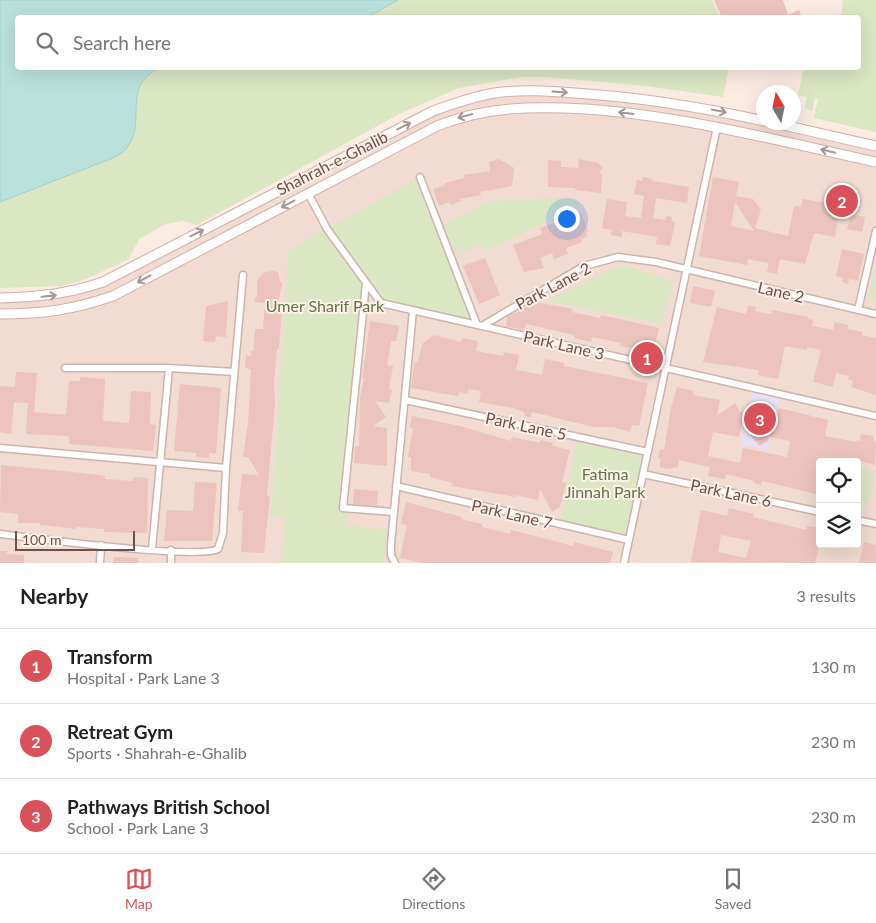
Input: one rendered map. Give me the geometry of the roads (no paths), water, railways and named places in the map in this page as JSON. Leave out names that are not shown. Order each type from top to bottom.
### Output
[{"type":"main road","name":"Shahrah-e-Ghalib","points":[[0,298],[70,293],[104,282],[433,111],[465,99],[496,92],[539,91],[611,95],[695,107]]},
{"type":"main road","points":[[674,118],[681,114],[682,108],[678,104]]},
{"type":"main road","name":"Shahrah-e-Ghalib","points":[[0,314],[36,314],[61,311],[113,296],[437,126],[461,116],[484,111],[537,106],[674,118],[717,127]]},
{"type":"main road","points":[[694,122],[691,113],[695,107],[756,119]]},
{"type":"main road","points":[[717,127],[876,162]]},
{"type":"main road","points":[[801,129],[876,146]]},
{"type":"street","points":[[624,563],[717,127]]},
{"type":"street","points":[[420,177],[479,325]]},
{"type":"street","name":"Park Lane 3","points":[[308,193],[327,229],[381,303],[876,416]]},
{"type":"street","points":[[858,310],[876,232]]},
{"type":"street","name":"Park Lane 2","points":[[479,325],[584,266],[618,257],[656,262],[686,270]]},
{"type":"street","name":"Lane 2","points":[[686,270],[876,314]]},
{"type":"street","points":[[0,534],[101,545],[213,552],[221,544],[243,275]]},
{"type":"street","points":[[366,283],[343,508],[394,512]]},
{"type":"street","points":[[395,563],[391,555],[394,512],[413,310]]},
{"type":"street","points":[[65,368],[169,368],[234,372]]},
{"type":"street","points":[[152,549],[169,368]]},
{"type":"street","name":"Park Lane 5","points":[[404,400],[648,452]]},
{"type":"street","points":[[0,448],[226,468]]},
{"type":"street","name":"Park Lane 6","points":[[643,474],[816,511]]},
{"type":"street","name":"Park Lane 7","points":[[396,486],[629,540]]},
{"type":"street","points":[[861,521],[876,524]]},
{"type":"street","points":[[100,563],[101,545]]},
{"type":"street","points":[[171,550],[171,563]]},
{"type":"water","points":[[0,0],[398,0],[371,15],[15,15],[15,70],[157,70],[148,75],[141,84],[137,94],[133,136],[123,152],[113,158],[0,202]]},
{"type":"place","name":"Retreat Gym","points":[[842,201]]},
{"type":"place","name":"Transform","points":[[647,358]]},
{"type":"place","name":"Pathways British School","points":[[760,419]]},
{"type":"park label","name":"Umer Sharif Park","points":[[325,306]]},
{"type":"park label","name":"Fatima Jinnah Park","points":[[605,483]]}]
